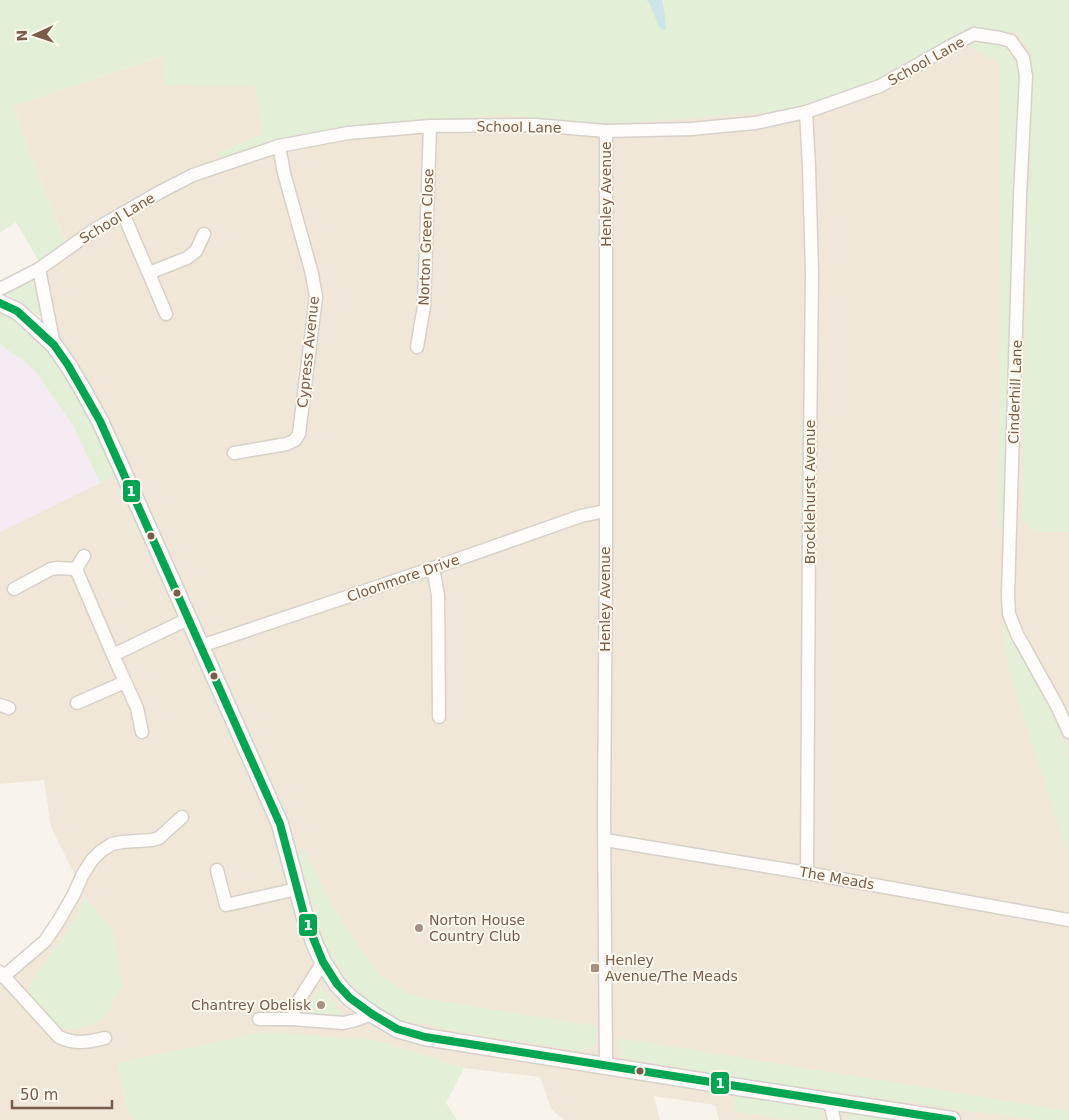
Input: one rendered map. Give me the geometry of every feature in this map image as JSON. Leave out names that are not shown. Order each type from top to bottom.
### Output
[{"type":"street","name":"School Lane","points":[[0,289],[39,269],[94,230],[193,175],[279,146],[348,133],[430,126],[535,125],[606,131],[691,129],[755,123],[806,112],[880,86],[974,34],[1011,41]]},
{"type":"street","name":"Cinderhill Lane","points":[[1011,41],[1023,58],[1026,76],[1020,196],[1008,605],[1009,614],[1017,634],[1057,706],[1069,732]]},
{"type":"street","name":"Brocklehurst Avenue","points":[[806,112],[812,272],[807,873]]},
{"type":"street","name":"Norton Green Close","points":[[417,347],[424,306],[430,126]]},
{"type":"street","name":"Henley Avenue","points":[[606,131],[604,816],[606,1066]]},
{"type":"street","name":"Cypress Avenue","points":[[234,453],[287,444],[295,440],[299,434],[316,297],[310,265],[284,173],[279,146]]},
{"type":"street","points":[[123,213],[166,314]]},
{"type":"street","points":[[149,273],[187,258],[196,251],[204,234]]},
{"type":"street","points":[[39,269],[54,345]]},
{"type":"street","points":[[0,303],[17,311],[54,345],[71,370],[100,421],[280,824],[297,889],[316,947],[337,984],[350,998],[372,1014],[397,1028],[425,1037],[952,1120]]},
{"type":"street","name":"Cloonmore Drive","points":[[201,646],[581,516],[605,511]]},
{"type":"street","points":[[76,569],[84,556]]},
{"type":"street","points":[[433,568],[438,595],[439,717]]},
{"type":"street","points":[[14,589],[51,569],[76,569]]},
{"type":"street","points":[[76,569],[137,708],[142,732]]},
{"type":"street","points":[[113,656],[188,619]]},
{"type":"street","points":[[77,703],[125,682]]},
{"type":"street","points":[[105,1038],[83,1042],[69,1042],[59,1037],[2,974],[45,941],[73,896],[83,874],[92,860],[102,851],[112,844],[159,838],[182,816]]},
{"type":"street","name":"The Meads","points":[[605,840],[807,873],[1069,920]]},
{"type":"street","points":[[217,870],[226,905],[297,889]]},
{"type":"street","points":[[293,1019],[294,1008],[323,962]]},
{"type":"street","points":[[259,1019],[343,1022],[356,1020],[372,1014]]},
{"type":"street","points":[[830,1101],[834,1120]]},
{"type":"shaded area","points":[[1069,0],[1069,1120],[719,1120],[715,1105],[654,1096],[660,1120],[564,1120],[551,1109],[540,1077],[464,1068],[376,1040],[118,1063],[126,1106],[133,1120],[0,1120],[0,980],[45,941],[76,888],[71,882],[74,874],[51,827],[44,780],[0,784],[0,532],[117,473],[54,345],[39,269],[68,248],[13,106],[163,56],[164,84]]},
{"type":"shaded area","points":[[0,344],[34,369],[73,425],[100,483],[0,532]]},
{"type":"green space","points":[[0,0],[1069,0],[1069,532],[1034,532],[1022,520],[1028,202],[1031,170],[1032,53],[1018,33],[981,30],[877,83],[783,111],[613,124],[503,115],[345,125],[220,163],[219,152],[262,134],[255,86],[164,85],[162,56],[13,106],[67,246],[40,263],[16,222],[0,233]]},
{"type":"green space","points":[[982,41],[1005,47],[1015,56],[1019,79],[1005,528],[998,528],[1000,64],[967,44]]},
{"type":"green space","points":[[35,276],[44,319],[6,294]]},
{"type":"green space","points":[[0,312],[32,332],[71,381],[117,473],[100,483],[73,425],[34,369],[0,344]]},
{"type":"green space","points":[[1006,622],[1044,695],[1069,755],[1069,858],[1010,675],[1001,623]]},
{"type":"green space","points":[[304,848],[323,888],[346,927],[380,976],[412,995],[597,1026],[595,1045],[582,1051],[478,1035],[400,1020],[369,1002],[344,974],[324,942],[299,857]]},
{"type":"green space","points":[[85,897],[113,930],[123,985],[105,1016],[100,1020],[80,1028],[65,1029],[55,1024],[32,997],[29,989],[33,979],[72,924]]},
{"type":"green space","points":[[323,988],[344,1016],[324,1017],[306,1010],[314,995]]},
{"type":"green space","points":[[262,1032],[376,1040],[464,1068],[446,1103],[457,1120],[133,1120],[126,1106],[118,1063]]},
{"type":"green space","points":[[619,1038],[1069,1111],[1069,1120],[1038,1120],[758,1081],[620,1057]]},
{"type":"green space","points":[[733,1095],[821,1109],[824,1120],[793,1120],[735,1112]]},
{"type":"green space","points":[[859,1112],[910,1120],[845,1120],[850,1114]]},
{"type":"water","points":[[646,0],[662,0],[666,31],[659,27],[649,2]]},
{"type":"transit line","name":"1","points":[[0,303],[17,311],[54,345],[68,365],[100,421],[280,824],[305,918],[323,962],[337,984],[350,998],[397,1029],[425,1037],[952,1120]]},
{"type":"place","name":"Norton House Country Club","points":[[419,928]]},
{"type":"place","name":"Henley Avenue/The Meads","points":[[595,968]]},
{"type":"place","name":"Chantrey Obelisk","points":[[321,1005]]}]
